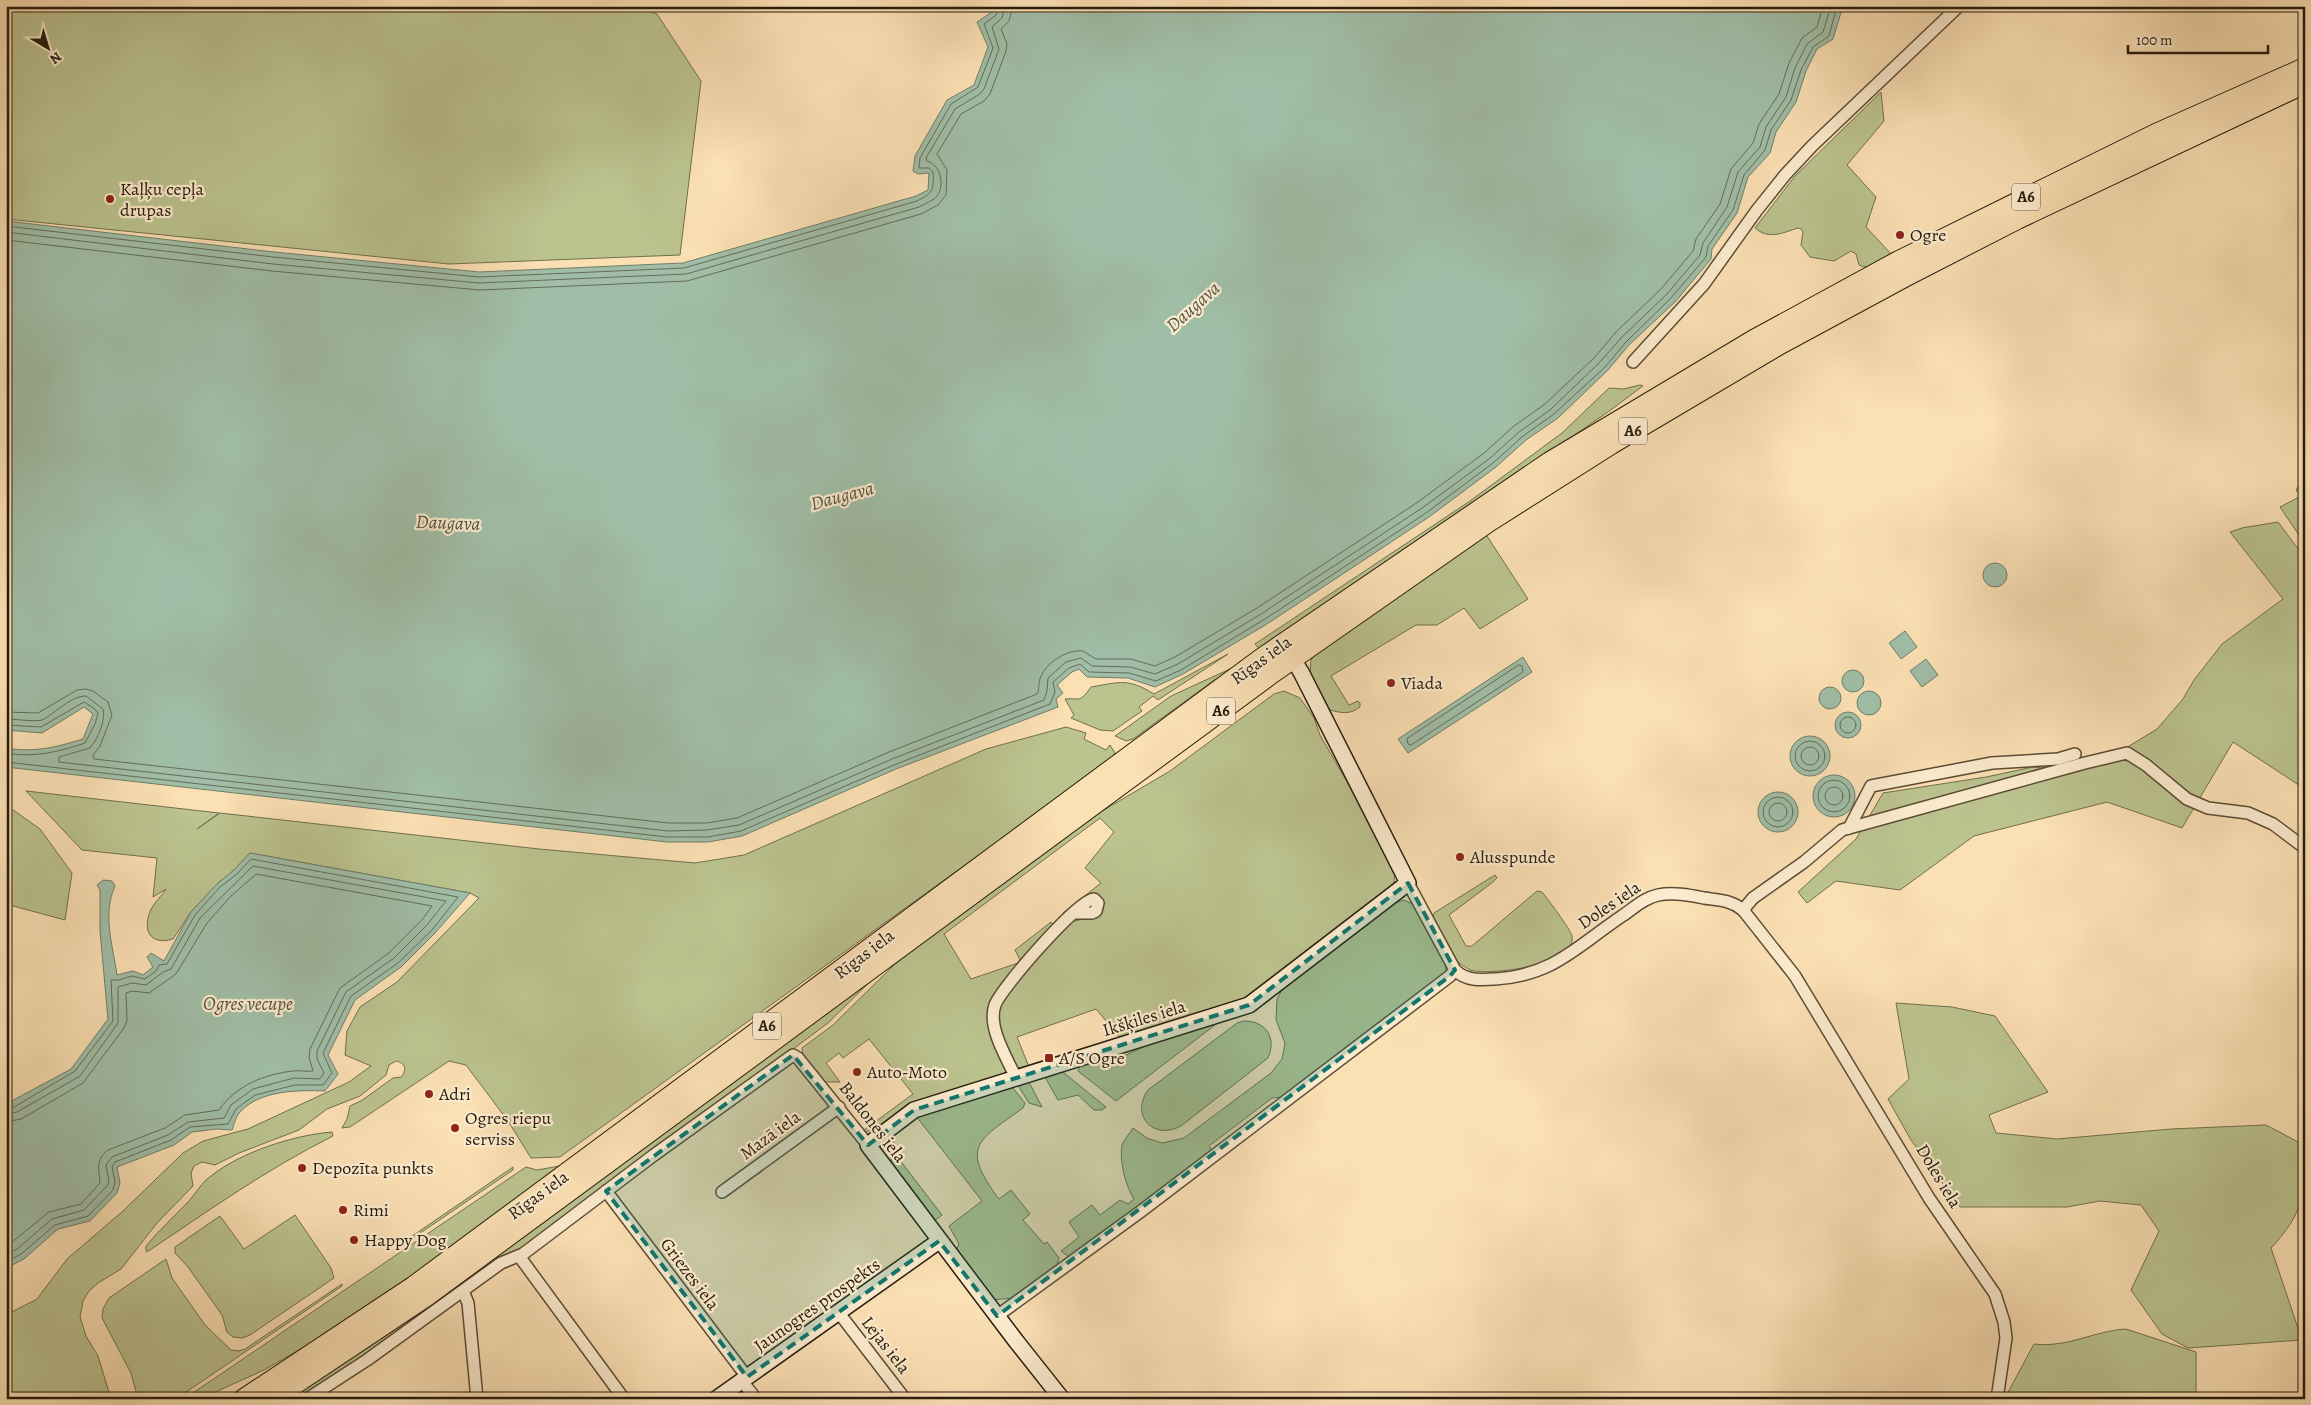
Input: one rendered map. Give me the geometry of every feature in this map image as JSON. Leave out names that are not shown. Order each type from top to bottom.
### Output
[{"type":"highway","name":"A6","points":[[1485,515],[1646,404],[1816,305],[1996,212],[2138,142],[2305,68]]},
{"type":"highway","name":"A6","points":[[1485,515],[1611,444],[1772,349],[1906,276],[2052,202],[2305,84]]},
{"type":"highway","name":"Rīgas iela","points":[[244,1399],[413,1287],[1288,651],[1485,515]]},
{"type":"highway","name":"Rīgas iela","points":[[272,1399],[425,1297],[1288,651]]},
{"type":"street","points":[[1633,362],[1704,284],[1757,210],[1785,175],[1959,6]]},
{"type":"street","points":[[997,1316],[1147,1207],[1450,976],[1455,970],[1408,883],[1301,672],[1288,651]]},
{"type":"street","points":[[1743,910],[1753,898],[1804,862],[1842,830],[2127,753],[2146,764],[2187,799],[2208,808],[2248,813],[2273,824],[2305,848]]},
{"type":"street","points":[[1849,828],[1871,786],[1992,763],[2058,759],[2075,754]]},
{"type":"street","name":"Ikšķiles iela","points":[[868,1144],[914,1110],[1249,1005],[1408,883]]},
{"type":"street","name":"Doles iela","points":[[1455,970],[1472,979],[1532,974],[1569,956],[1636,905],[1657,896],[1689,895],[1734,902],[1743,910],[1795,976],[1929,1198],[1995,1294],[2004,1322],[2006,1343],[1997,1399]]},
{"type":"street","points":[[1016,1078],[994,1023],[995,1005],[1049,936],[1074,913]]},
{"type":"street","name":"Baldones iela","points":[[606,1191],[793,1055],[868,1144],[939,1241],[1062,1399]]},
{"type":"street","name":"Mazā iela","points":[[722,1192],[839,1108]]},
{"type":"street","points":[[307,1399],[367,1360],[501,1263],[518,1256],[606,1191]]},
{"type":"street","name":"Griezes iela","points":[[606,1191],[745,1379],[756,1399]]},
{"type":"street","name":"Jaunogres prospekts","points":[[716,1399],[939,1241]]},
{"type":"street","points":[[518,1256],[624,1399]]},
{"type":"street","points":[[463,1291],[468,1303],[477,1399]]},
{"type":"street","name":"Lejas iela","points":[[839,1313],[905,1399]]},
{"type":"highlighted area","points":[[1408,883],[1455,970],[1450,976],[997,1316],[939,1241],[747,1377],[606,1191],[793,1055],[868,1145],[914,1110],[1249,1005]]},
{"type":"shaded area","points":[[6,6],[632,6],[657,14],[701,81],[680,255],[449,264],[6,219]]},
{"type":"shaded area","points":[[1881,92],[1884,121],[1847,165],[1876,197],[1866,227],[1892,255],[1876,265],[1868,267],[1859,265],[1856,254],[1851,251],[1834,261],[1810,257],[1801,245],[1803,232],[1801,229],[1798,228],[1771,235],[1760,232],[1755,228],[1795,176]]},
{"type":"shaded area","points":[[1643,386],[1608,412],[1261,651],[1255,644],[1470,501],[1562,433],[1609,388],[1623,389]]},
{"type":"shaded area","points":[[2305,477],[2305,544],[2280,507],[2301,496],[2296,490]]},
{"type":"shaded area","points":[[2278,522],[2305,558],[2305,789],[2233,742],[2182,828],[2107,802],[1974,836],[1900,890],[1836,881],[1807,903],[1798,892],[1856,839],[1883,793],[1986,777],[2033,767],[2080,771],[2116,754],[2157,729],[2183,699],[2194,680],[2222,644],[2283,599],[2230,532]]},
{"type":"shaded area","points":[[1485,533],[1528,599],[1480,629],[1464,608],[1437,625],[1416,625],[1331,676],[1349,705],[1358,701],[1360,707],[1345,713],[1330,710],[1310,674],[1311,660],[1322,646]]},
{"type":"shaded area","points":[[1228,654],[1158,700],[1153,696],[1139,707],[1142,711],[1113,731],[1100,730],[1071,718],[1074,715],[1065,699],[1082,698],[1091,687],[1131,683],[1154,694]]},
{"type":"shaded area","points":[[1243,663],[1213,681],[1133,739],[1126,741],[1115,736],[1171,696]]},
{"type":"shaded area","points":[[1284,691],[1300,698],[1314,718],[1320,735],[1395,865],[1394,884],[1388,893],[1251,998],[1121,1039],[1096,1009],[1017,1037],[1029,1067],[1018,1070],[1014,1066],[996,1017],[1006,993],[1069,922],[1094,917],[1103,903],[1095,893],[1065,915],[1063,913],[1101,883],[1085,868],[1114,832],[1100,818],[944,934],[971,979],[1021,962],[1015,950],[1051,922],[1053,925],[992,1004],[1009,1069],[1007,1074],[905,1107],[884,1125],[866,1132],[864,1130],[913,1094],[869,1039],[843,1058],[839,1053],[826,1063],[840,1082],[825,1082],[803,1055],[802,1048],[833,1025],[895,964],[941,929],[1097,814],[1170,771],[1274,694]]},
{"type":"shaded area","points":[[1066,727],[1086,733],[1084,739],[1106,750],[1110,745],[1115,753],[1112,759],[560,1157],[531,1158],[508,1121],[466,1065],[449,1061],[350,1127],[342,1128],[347,1119],[350,1106],[361,1101],[393,1078],[401,1077],[404,1072],[404,1065],[396,1061],[389,1065],[386,1075],[360,1096],[327,1109],[299,1130],[239,1153],[215,1165],[202,1162],[194,1166],[191,1173],[193,1186],[157,1223],[121,1269],[98,1283],[89,1291],[83,1301],[80,1317],[86,1336],[98,1356],[111,1399],[6,1399],[6,1315],[37,1299],[67,1259],[123,1211],[183,1153],[203,1141],[248,1129],[349,1082],[371,1066],[345,1055],[347,1031],[360,1007],[397,982],[479,898],[470,893],[250,853],[191,912],[173,939],[158,940],[150,934],[147,923],[151,909],[166,889],[153,897],[157,858],[82,850],[26,791],[219,813],[197,829],[220,813],[539,849],[695,863],[744,855],[986,749]]},
{"type":"shaded area","points":[[6,805],[40,829],[72,873],[65,920],[6,904]]},
{"type":"shaded area","points":[[1495,875],[1497,878],[1493,882],[1449,915],[1466,946],[1472,946],[1537,891],[1545,895],[1571,933],[1570,946],[1561,954],[1547,961],[1512,970],[1470,970],[1457,961],[1444,940],[1433,917],[1434,913]]},
{"type":"shaded area","points":[[1404,900],[1415,905],[1445,960],[1446,973],[1283,1097],[1272,1098],[1209,1146],[1212,1151],[1152,1198],[1069,1257],[1061,1251],[1079,1237],[1069,1222],[1092,1205],[1100,1215],[1120,1200],[1128,1204],[1134,1199],[1128,1188],[1121,1158],[1122,1145],[1133,1128],[1147,1138],[1162,1143],[1184,1138],[1271,1073],[1282,1059],[1285,1043],[1276,1020],[1277,999],[1284,986],[1390,904]]},
{"type":"shaded area","points":[[892,960],[828,1023],[523,1250],[301,1399],[284,1399]]},
{"type":"shaded area","points":[[1896,1003],[1952,1007],[1995,1016],[2048,1092],[1989,1115],[1996,1133],[2057,1139],[2171,1129],[2266,1125],[2302,1144],[2305,1174],[2301,1200],[2290,1224],[2271,1248],[2302,1340],[2188,1348],[2162,1334],[2131,1290],[2159,1231],[2141,1205],[2100,1201],[2067,1207],[1960,1207],[1911,1140],[1888,1099],[1909,1079]]},
{"type":"shaded area","points":[[1224,1018],[1116,1101],[1078,1071],[1081,1064],[1126,1055],[1160,1039]]},
{"type":"shaded area","points":[[1244,1021],[1258,1024],[1268,1032],[1271,1044],[1268,1058],[1181,1126],[1171,1130],[1162,1130],[1154,1128],[1147,1123],[1143,1116],[1142,1108],[1143,1099],[1148,1090],[1237,1023]]},
{"type":"shaded area","points":[[1061,1072],[1106,1107],[1102,1110],[1094,1110],[1078,1095],[1058,1100],[1045,1077]]},
{"type":"shaded area","points":[[1027,1082],[1030,1084],[1042,1107],[1029,1103],[1019,1087],[1019,1084]]},
{"type":"shaded area","points":[[1012,1087],[1025,1103],[1023,1108],[994,1129],[979,1146],[977,1156],[980,1167],[987,1182],[999,1199],[1011,1190],[1030,1214],[1023,1220],[1044,1244],[1047,1242],[1059,1258],[1056,1268],[1015,1298],[991,1300],[955,1253],[959,1244],[949,1226],[982,1201],[916,1116]]},
{"type":"shaded area","points":[[332,1132],[333,1136],[261,1176],[147,1252],[146,1246],[151,1240],[188,1202],[205,1181],[223,1167],[268,1146],[301,1137]]},
{"type":"shaded area","points":[[892,1140],[903,1156],[899,1159],[942,1215],[933,1222],[910,1195],[896,1174],[890,1151]]},
{"type":"shaded area","points":[[565,1165],[353,1319],[264,1370],[200,1399],[184,1399],[526,1167],[537,1170]]},
{"type":"shaded area","points":[[513,1167],[513,1170],[407,1242],[405,1241]]},
{"type":"shaded area","points":[[295,1215],[331,1268],[334,1278],[250,1335],[242,1338],[233,1337],[227,1332],[222,1315],[188,1267],[175,1253],[175,1247],[220,1216],[244,1249]]},
{"type":"shaded area","points":[[166,1259],[172,1278],[205,1325],[231,1350],[245,1349],[342,1284],[342,1286],[176,1399],[138,1399],[131,1373],[102,1318],[103,1309],[109,1298]]},
{"type":"shaded area","points":[[2126,1329],[2196,1352],[2196,1399],[2011,1399],[2007,1394],[2034,1344],[2058,1344],[2114,1330]]},
{"type":"water","name":"Daugava","points":[[995,6],[1843,6],[1833,39],[1817,49],[1806,71],[1796,102],[1776,132],[1770,153],[1748,177],[1737,213],[1712,249],[1711,259],[1675,302],[1629,345],[1608,370],[1558,418],[1526,440],[1496,467],[1429,517],[1267,624],[1183,674],[1155,687],[1128,678],[1087,677],[1079,669],[1072,672],[1057,685],[1063,693],[1056,699],[1058,707],[896,769],[742,836],[708,842],[667,842],[6,767],[6,748],[26,750],[45,748],[83,739],[93,714],[84,707],[42,733],[6,730],[6,221],[274,252],[479,272],[683,263],[916,196],[928,190],[929,173],[918,174],[913,171],[915,156],[947,100],[974,85],[988,47],[977,22],[992,12]]},
{"type":"water","points":[[1995,563],[2000,564],[2006,570],[2006,580],[2000,586],[1995,587],[1990,586],[1984,580],[1983,575],[1984,570],[1990,564]]},
{"type":"water","points":[[1905,631],[1917,647],[1901,659],[1889,643]]},
{"type":"water","points":[[1523,657],[1532,672],[1408,753],[1398,739]]},
{"type":"water","points":[[1926,659],[1938,675],[1922,687],[1910,671]]},
{"type":"water","points":[[1853,670],[1861,673],[1864,681],[1861,689],[1853,692],[1845,689],[1842,681],[1845,673]]},
{"type":"water","points":[[1830,687],[1838,690],[1841,698],[1838,706],[1830,709],[1822,706],[1819,698],[1822,690]]},
{"type":"water","points":[[1869,691],[1877,695],[1881,703],[1877,711],[1869,715],[1861,711],[1857,703],[1861,695]]},
{"type":"water","points":[[1848,712],[1857,716],[1861,725],[1857,734],[1848,738],[1839,734],[1835,725],[1839,716]]},
{"type":"water","points":[[1814,736],[1821,739],[1827,745],[1830,756],[1829,764],[1821,773],[1814,776],[1806,776],[1799,773],[1791,764],[1790,752],[1793,745],[1802,737]]},
{"type":"water","points":[[1834,775],[1849,781],[1855,796],[1849,811],[1834,817],[1819,811],[1813,796],[1819,781]]},
{"type":"water","points":[[1782,792],[1789,795],[1795,801],[1798,812],[1797,820],[1789,829],[1782,832],[1774,832],[1767,829],[1759,820],[1758,808],[1761,801],[1770,793]]},
{"type":"water","name":"Ogres vecupe","points":[[250,853],[470,893],[435,933],[401,967],[355,1000],[328,1055],[338,1074],[325,1091],[292,1091],[258,1099],[240,1112],[232,1130],[216,1129],[192,1132],[174,1145],[117,1167],[120,1183],[117,1193],[90,1221],[58,1229],[24,1259],[6,1268],[6,1104],[71,1069],[108,1019],[100,931],[100,890],[97,885],[103,880],[112,881],[115,886],[109,908],[109,919],[117,975],[133,971],[143,975],[153,967],[147,957],[151,953],[164,961],[191,912]]},
{"type":"waterway","points":[[2007,1394],[2011,1399]]},
{"type":"waterway","points":[[2291,1399],[2305,1396]]},
{"type":"place","name":"Kaļķu cepļa drupas","points":[[110,199]]},
{"type":"place","name":"Ogre","points":[[1900,235]]},
{"type":"place","name":"Viada","points":[[1391,683]]},
{"type":"place","name":"Alusspunde","points":[[1460,857]]},
{"type":"place","name":"A/S Ogre","points":[[1049,1058]]},
{"type":"place","name":"Auto-Moto","points":[[857,1072]]},
{"type":"place","name":"Adri","points":[[429,1094]]},
{"type":"place","name":"Ogres riepu serviss","points":[[455,1128]]},
{"type":"place","name":"Depozīta punkts","points":[[302,1168]]},
{"type":"place","name":"Rimi","points":[[343,1210]]},
{"type":"place","name":"Happy Dog","points":[[354,1240]]}]
